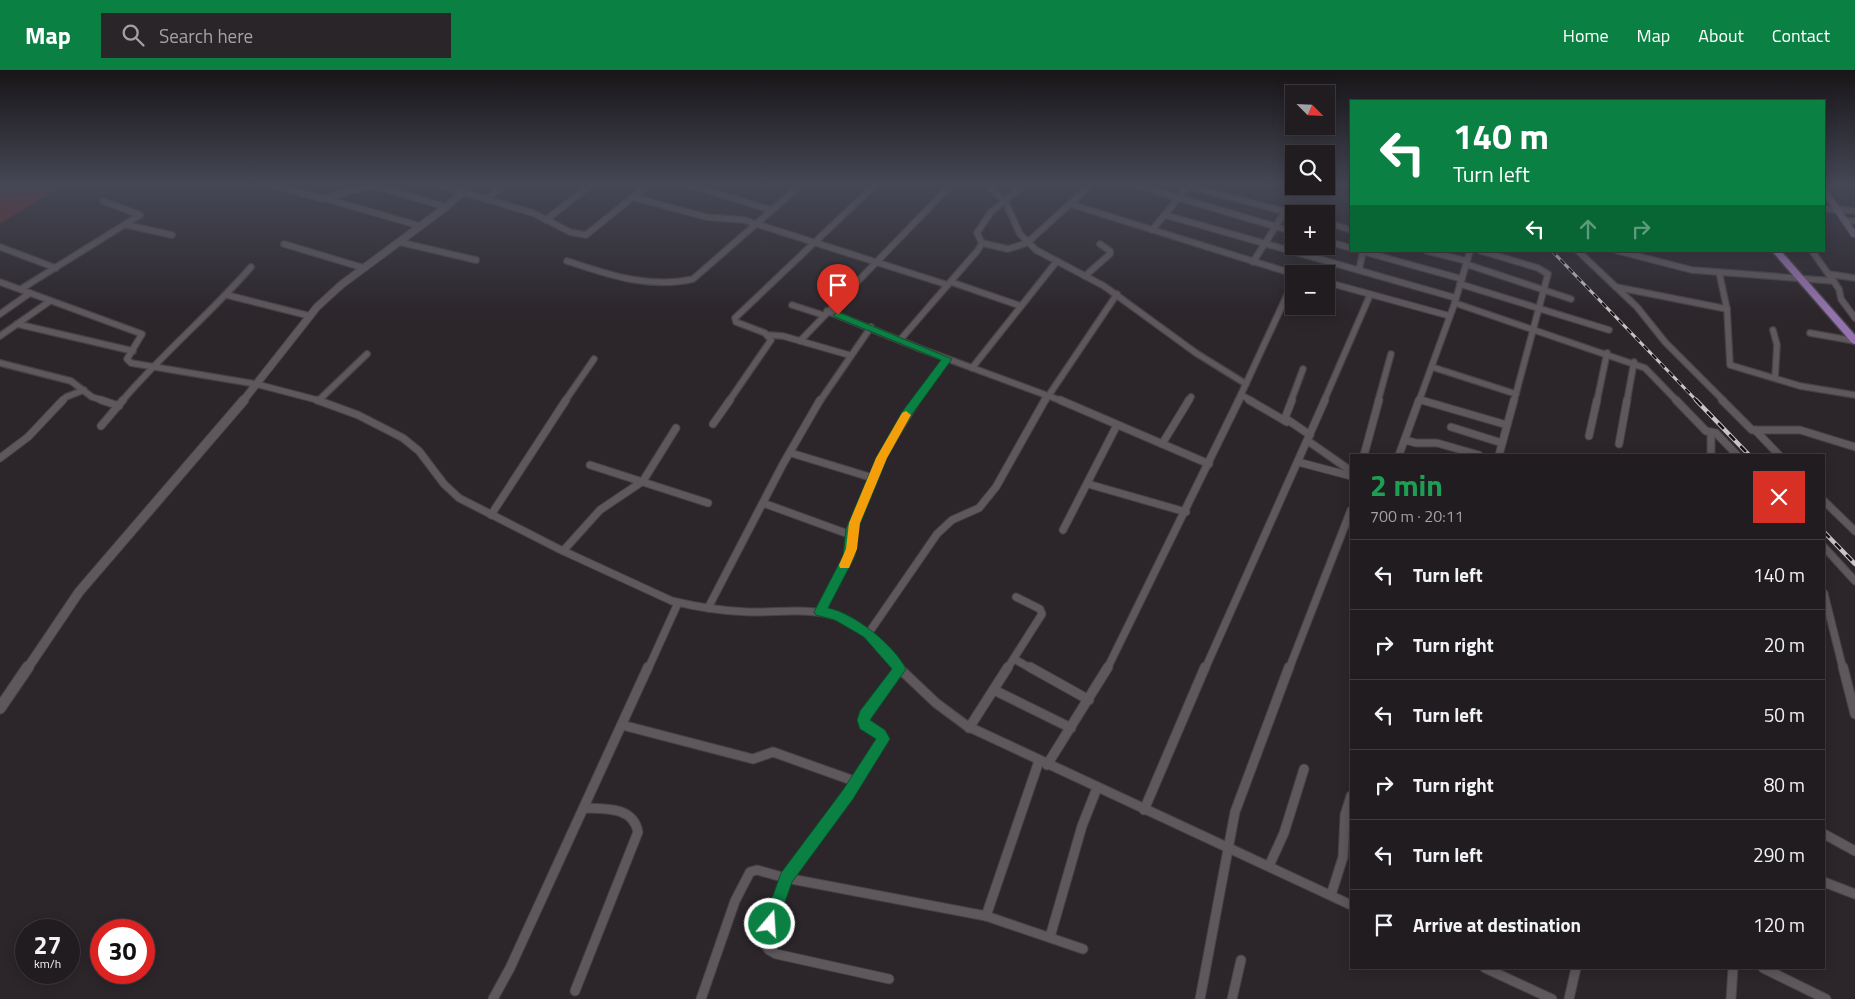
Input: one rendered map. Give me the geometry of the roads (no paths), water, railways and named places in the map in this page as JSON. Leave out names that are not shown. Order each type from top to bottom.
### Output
[{"type":"highway","points":[[1777,252],[1855,341]]},
{"type":"street","points":[[21,290],[123,227]]},
{"type":"street","points":[[138,227],[172,235]]},
{"type":"street","points":[[0,708],[4,694],[79,592],[185,471],[310,316],[341,285],[418,227]]},
{"type":"street","points":[[559,227],[564,230],[588,234],[596,227]]},
{"type":"street","points":[[567,262],[638,281],[657,283],[684,281],[699,275],[751,227]]},
{"type":"street","points":[[767,227],[814,240],[1021,306]]},
{"type":"street","points":[[828,227],[735,318],[736,322],[769,336],[779,335],[849,355]]},
{"type":"street","points":[[800,341],[909,227]]},
{"type":"street","points":[[900,340],[978,250],[982,243],[978,230],[980,227]]},
{"type":"street","points":[[1017,227],[1027,243],[1117,294],[1196,353],[1246,384]]},
{"type":"street","points":[[982,243],[1008,248],[1027,243],[1044,227]]},
{"type":"street","points":[[1144,227],[1285,271]]},
{"type":"street","points":[[1209,227],[1359,270],[1455,300],[1634,362],[1653,373],[1706,431],[1716,433],[1736,454]]},
{"type":"street","points":[[1253,262],[1275,227]]},
{"type":"street","points":[[399,242],[476,260]]},
{"type":"street","points":[[284,244],[364,268]]},
{"type":"street","points":[[1086,276],[1110,254],[1110,251],[1100,244]]},
{"type":"street","points":[[1335,244],[1350,248]]},
{"type":"street","points":[[0,247],[56,268]]},
{"type":"street","points":[[1359,270],[1363,252]]},
{"type":"street","points":[[1366,252],[1609,330]]},
{"type":"street","points":[[1430,252],[1571,299]]},
{"type":"street","points":[[1399,454],[1421,400],[1470,252]]},
{"type":"street","points":[[1484,252],[1544,271],[1548,274],[1499,454]]},
{"type":"street","points":[[1579,252],[1643,314],[1665,342],[1752,430],[1755,430],[1779,454]]},
{"type":"street","points":[[1622,252],[1692,270],[1800,280],[1834,281]]},
{"type":"street","points":[[1813,252],[1834,281],[1839,289],[1841,299],[1855,318]]},
{"type":"street","points":[[972,368],[1057,261]]},
{"type":"street","points":[[101,426],[151,367],[227,295],[251,267]]},
{"type":"street","points":[[1719,272],[1727,309],[1730,365],[1809,388],[1855,395]]},
{"type":"street","points":[[1829,274],[1855,278]]},
{"type":"street","points":[[0,282],[142,334],[128,361],[151,367],[256,385],[350,411],[410,442],[421,452],[453,494],[563,551],[678,603],[708,608],[820,612],[838,615],[868,634],[927,696],[969,728],[1144,810],[1230,847],[1350,904]]},
{"type":"street","points":[[1335,285],[1450,316]]},
{"type":"street","points":[[1615,287],[1727,309]]},
{"type":"street","points":[[0,314],[30,293]]},
{"type":"street","points":[[868,634],[937,534],[952,520],[979,508],[996,486],[1048,395],[1117,294]]},
{"type":"street","points":[[227,295],[310,316]]},
{"type":"street","points":[[1144,810],[1249,566],[1309,438],[1370,295]]},
{"type":"street","points":[[986,916],[1026,795],[1043,763],[1071,728],[1106,671],[1186,512],[1285,300]]},
{"type":"street","points":[[0,336],[50,301]]},
{"type":"street","points":[[792,305],[871,327],[947,359],[1048,395],[1209,464]]},
{"type":"street","points":[[17,324],[133,351]]},
{"type":"street","points":[[708,608],[801,432],[849,355],[871,327]]},
{"type":"street","points":[[1773,330],[1777,345],[1774,378]]},
{"type":"street","points":[[1810,333],[1855,341]]},
{"type":"street","points":[[713,424],[767,348],[771,340],[769,336]]},
{"type":"street","points":[[1589,436],[1607,353]]},
{"type":"street","points":[[318,401],[368,354]]},
{"type":"street","points":[[1364,454],[1391,354]]},
{"type":"street","points":[[491,515],[530,459],[571,391],[594,359]]},
{"type":"street","points":[[820,612],[849,556],[854,523],[892,436],[947,359]]},
{"type":"street","points":[[0,362],[72,381],[92,397],[119,406]]},
{"type":"street","points":[[1618,444],[1634,362]]},
{"type":"street","points":[[1432,367],[1516,394]]},
{"type":"street","points":[[1288,422],[1285,418],[1303,369]]},
{"type":"street","points":[[0,458],[28,437],[66,397],[84,390]]},
{"type":"street","points":[[1241,395],[1288,422],[1350,470]]},
{"type":"street","points":[[1162,444],[1191,397]]},
{"type":"street","points":[[1421,400],[1507,425]]},
{"type":"street","points":[[1063,530],[1117,425]]},
{"type":"street","points":[[1451,427],[1502,443]]},
{"type":"street","points":[[563,551],[600,510],[643,481],[676,428]]},
{"type":"street","points":[[1755,430],[1800,430],[1855,447]]},
{"type":"street","points":[[1711,433],[1711,454]]},
{"type":"street","points":[[1405,440],[1416,443],[1438,443],[1475,454]]},
{"type":"street","points":[[791,453],[873,478]]},
{"type":"street","points":[[1298,462],[1350,476]]},
{"type":"street","points":[[590,465],[708,503]]},
{"type":"street","points":[[1088,484],[1186,512]]},
{"type":"street","points":[[1825,502],[1853,529]]},
{"type":"street","points":[[763,503],[851,535]]},
{"type":"street","points":[[1200,999],[1230,847],[1235,812],[1243,786],[1350,513]]},
{"type":"street","points":[[1825,548],[1855,581]]},
{"type":"street","points":[[969,728],[1042,614],[1040,609],[1016,597]]},
{"type":"street","points":[[1825,597],[1855,714]]},
{"type":"street","points":[[493,999],[510,968],[678,603]]},
{"type":"street","points":[[1014,659],[1089,700]]},
{"type":"street","points":[[889,979],[812,963],[769,950],[764,943],[786,878],[857,782],[884,739],[880,734],[864,725],[865,715],[900,669]]},
{"type":"street","points":[[994,690],[1071,728]]},
{"type":"street","points":[[622,725],[753,759],[773,752],[857,782]]},
{"type":"street","points":[[1270,866],[1281,842],[1304,769]]},
{"type":"street","points":[[1050,937],[1082,826],[1097,788]]},
{"type":"street","points":[[1331,895],[1343,857],[1345,815],[1350,799]]},
{"type":"street","points":[[575,991],[638,832],[637,822],[632,816],[625,813],[584,808]]},
{"type":"street","points":[[1825,835],[1855,851]]},
{"type":"street","points":[[701,999],[736,901],[750,872],[757,870],[786,878],[986,916],[1084,949]]},
{"type":"street","points":[[1825,882],[1855,894]]},
{"type":"street","points":[[1232,999],[1241,960]]},
{"type":"street","points":[[1487,969],[1552,999]]},
{"type":"street","points":[[1569,999],[1576,969]]},
{"type":"street","points":[[1731,999],[1733,969]]},
{"type":"street","points":[[1765,969],[1826,999]]},
{"type":"railway","points":[[1553,252],[1697,401]]},
{"type":"railway","points":[[1696,400],[1748,454]]},
{"type":"railway","points":[[1825,533],[1855,564]]}]
